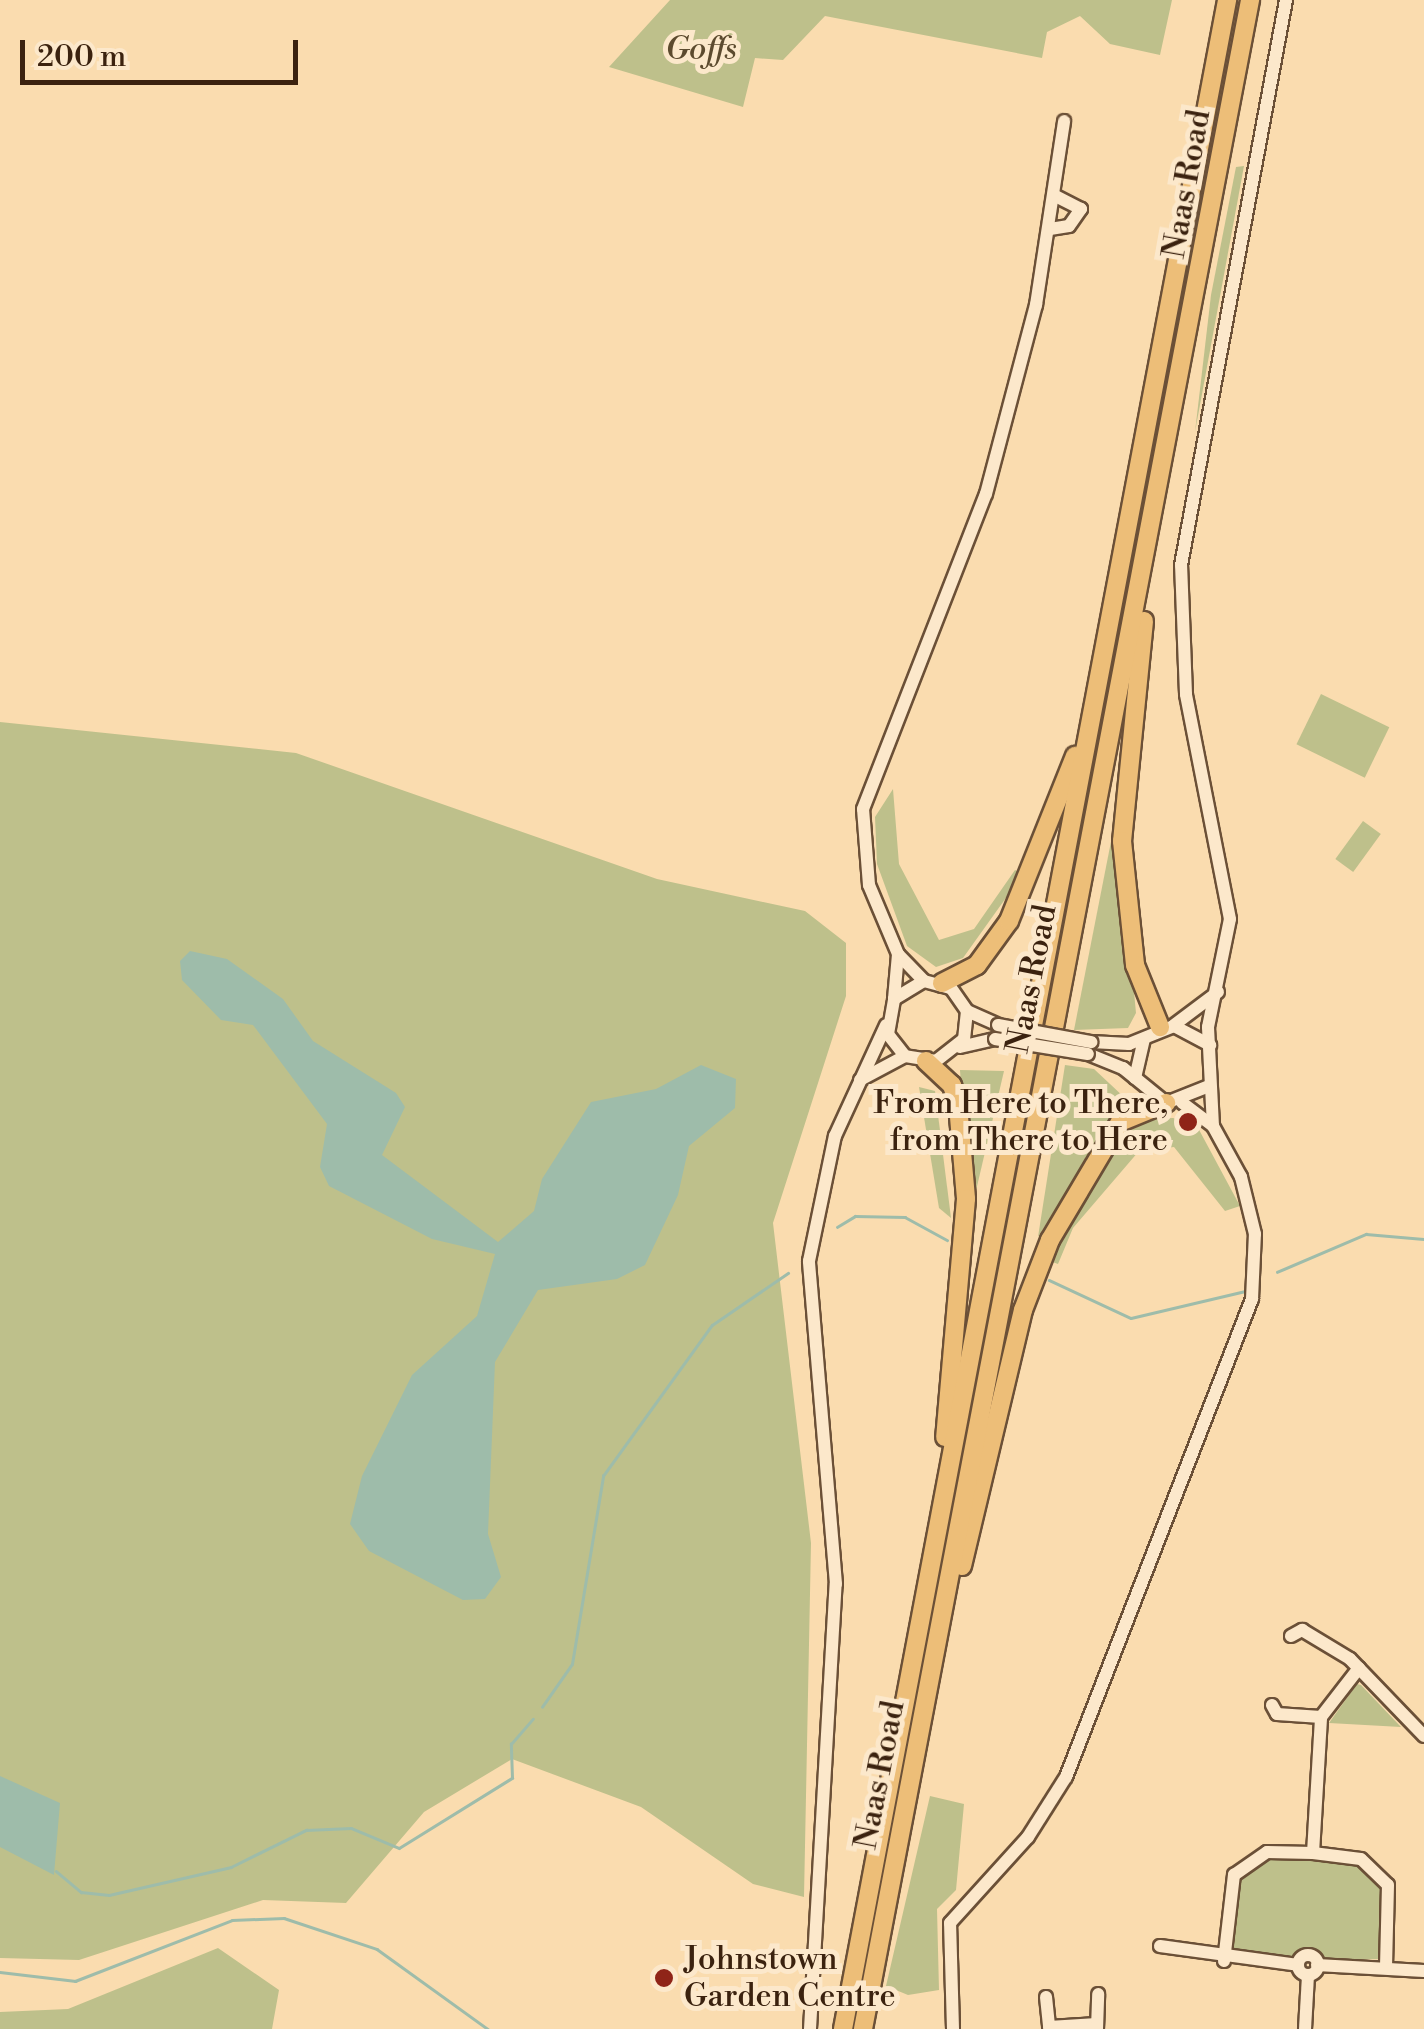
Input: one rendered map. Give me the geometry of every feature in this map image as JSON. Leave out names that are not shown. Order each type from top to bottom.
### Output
[{"type":"highway","name":"Naas Road","points":[[863,2029],[905,1755],[1226,0]]},
{"type":"highway","name":"Naas Road","points":[[843,2029],[905,1755],[1193,320],[1250,0]]},
{"type":"highway","points":[[1160,1029],[1135,965],[1122,808],[1193,320]]},
{"type":"highway","points":[[933,982],[990,950],[1046,846],[1135,498]]},
{"type":"highway","points":[[905,1755],[964,1252],[958,1105],[952,1085],[926,1062]]},
{"type":"highway","points":[[905,1755],[1036,1272],[1108,1138],[1132,1114],[1174,1103]]},
{"type":"street","points":[[954,2029],[950,1923],[1036,1827],[1066,1778],[1246,1324],[1255,1234],[1213,1126],[1208,1086],[1210,1045],[1230,919],[1186,694],[1181,565],[1286,0]]},
{"type":"street","points":[[810,2029],[836,1584],[809,1261],[820,1188],[858,1081],[886,1025],[894,999],[898,954],[863,860],[863,809],[981,509],[1050,230],[1064,121]]},
{"type":"street","points":[[1050,230],[1069,226],[1082,209],[1055,196]]},
{"type":"street","points":[[898,954],[996,1032],[1090,1048],[1213,1126]]},
{"type":"street","points":[[894,999],[933,982]]},
{"type":"street","points":[[1090,1048],[1160,1029],[1219,990]]},
{"type":"street","points":[[958,1048],[967,1011]]},
{"type":"street","points":[[886,1025],[905,1056],[926,1062],[996,1032]]},
{"type":"street","points":[[1160,1029],[1210,1045]]},
{"type":"street","points":[[1135,1078],[1160,1029]]},
{"type":"street","points":[[858,1081],[905,1056]]},
{"type":"street","points":[[1174,1103],[1208,1086]]},
{"type":"street","points":[[1291,1636],[1302,1630],[1358,1668],[1424,1736]]},
{"type":"street","points":[[1312,1854],[1321,1718],[1358,1668]]},
{"type":"street","points":[[1272,1704],[1277,1714],[1321,1718]]},
{"type":"street","points":[[1224,1961],[1234,1875],[1267,1852],[1361,1859],[1388,1885],[1386,1968]]},
{"type":"street","points":[[1160,1946],[1224,1961],[1424,1971]]},
{"type":"street","points":[[1305,2029],[1308,1968]]},
{"type":"street","points":[[1046,1997],[1050,2027],[1097,2027],[1098,1994]]},
{"type":"green space","name":"Goffs","points":[[670,0],[1172,0],[1160,55],[1110,44],[1080,16],[1047,32],[1042,58],[825,16],[783,60],[755,58],[743,107],[609,67]]},
{"type":"green space","points":[[1244,166],[1195,432],[1211,295],[1236,167]]},
{"type":"green space","points":[[1321,694],[1389,727],[1365,778],[1296,744]]},
{"type":"green space","points":[[0,722],[296,753],[657,879],[805,911],[846,943],[846,996],[773,1223],[811,1543],[804,1897],[753,1884],[641,1807],[512,1759],[424,1812],[346,1903],[263,1900],[79,1960],[0,1958]]},
{"type":"green space","points":[[893,789],[899,864],[939,940],[974,929],[1015,870],[1023,874],[963,958],[936,967],[907,946],[877,864],[875,817]]},
{"type":"green space","points":[[1117,811],[1136,1013],[1128,1028],[1074,1030]]},
{"type":"green space","points":[[1363,821],[1381,834],[1353,872],[1335,859]]},
{"type":"green space","points":[[1065,1065],[1094,1069],[1125,1098],[1038,1237]]},
{"type":"green space","points":[[960,1070],[1004,1071],[971,1212]]},
{"type":"green space","points":[[919,1087],[935,1091],[951,1218],[939,1208]]},
{"type":"green space","points":[[1173,1118],[1197,1126],[1240,1206],[1225,1211],[1174,1147],[1139,1151],[1073,1228],[1058,1264],[1047,1260],[1129,1120]]},
{"type":"green space","points":[[1357,1684],[1361,1685],[1401,1727],[1329,1723]]},
{"type":"green space","points":[[930,1796],[964,1804],[956,1890],[937,1909],[939,1990],[908,1995],[886,1986]]},
{"type":"green space","points":[[1270,1857],[1364,1864],[1383,1887],[1381,1959],[1325,1960],[1307,1947],[1286,1960],[1231,1953],[1237,1878]]},
{"type":"green space","points":[[218,1948],[279,1990],[272,2029],[0,2029],[0,2012],[68,2009]]},
{"type":"shaded area","points":[[190,951],[227,959],[283,999],[313,1041],[396,1093],[405,1107],[382,1155],[498,1242],[534,1211],[542,1179],[591,1102],[656,1089],[701,1065],[736,1079],[735,1108],[689,1146],[678,1195],[645,1265],[617,1279],[538,1290],[495,1362],[488,1534],[501,1577],[485,1599],[463,1600],[369,1551],[350,1524],[362,1476],[412,1375],[477,1316],[495,1254],[432,1239],[329,1186],[320,1167],[327,1124],[253,1025],[221,1020],[182,980],[180,961]]},
{"type":"shaded area","points":[[0,1776],[60,1803],[54,1875],[0,1847]]},
{"type":"waterway","points":[[837,1227],[855,1216],[905,1217],[947,1240]]},
{"type":"waterway","points":[[1277,1272],[1366,1234],[1424,1239]]},
{"type":"waterway","points":[[542,1707],[572,1664],[603,1476],[712,1325],[788,1273]]},
{"type":"waterway","points":[[1049,1280],[1131,1318],[1245,1291]]},
{"type":"waterway","points":[[56,1871],[81,1892],[109,1895],[231,1867],[306,1830],[351,1828],[399,1848],[512,1778],[511,1744],[533,1719]]},
{"type":"waterway","points":[[0,1972],[75,1981],[232,1920],[284,1918],[377,1949],[488,2029]]},
{"type":"place","name":"From Here to There, from There to Here","points":[[1188,1122]]},
{"type":"place","name":"Johnstown Garden Centre","points":[[664,1978]]}]
